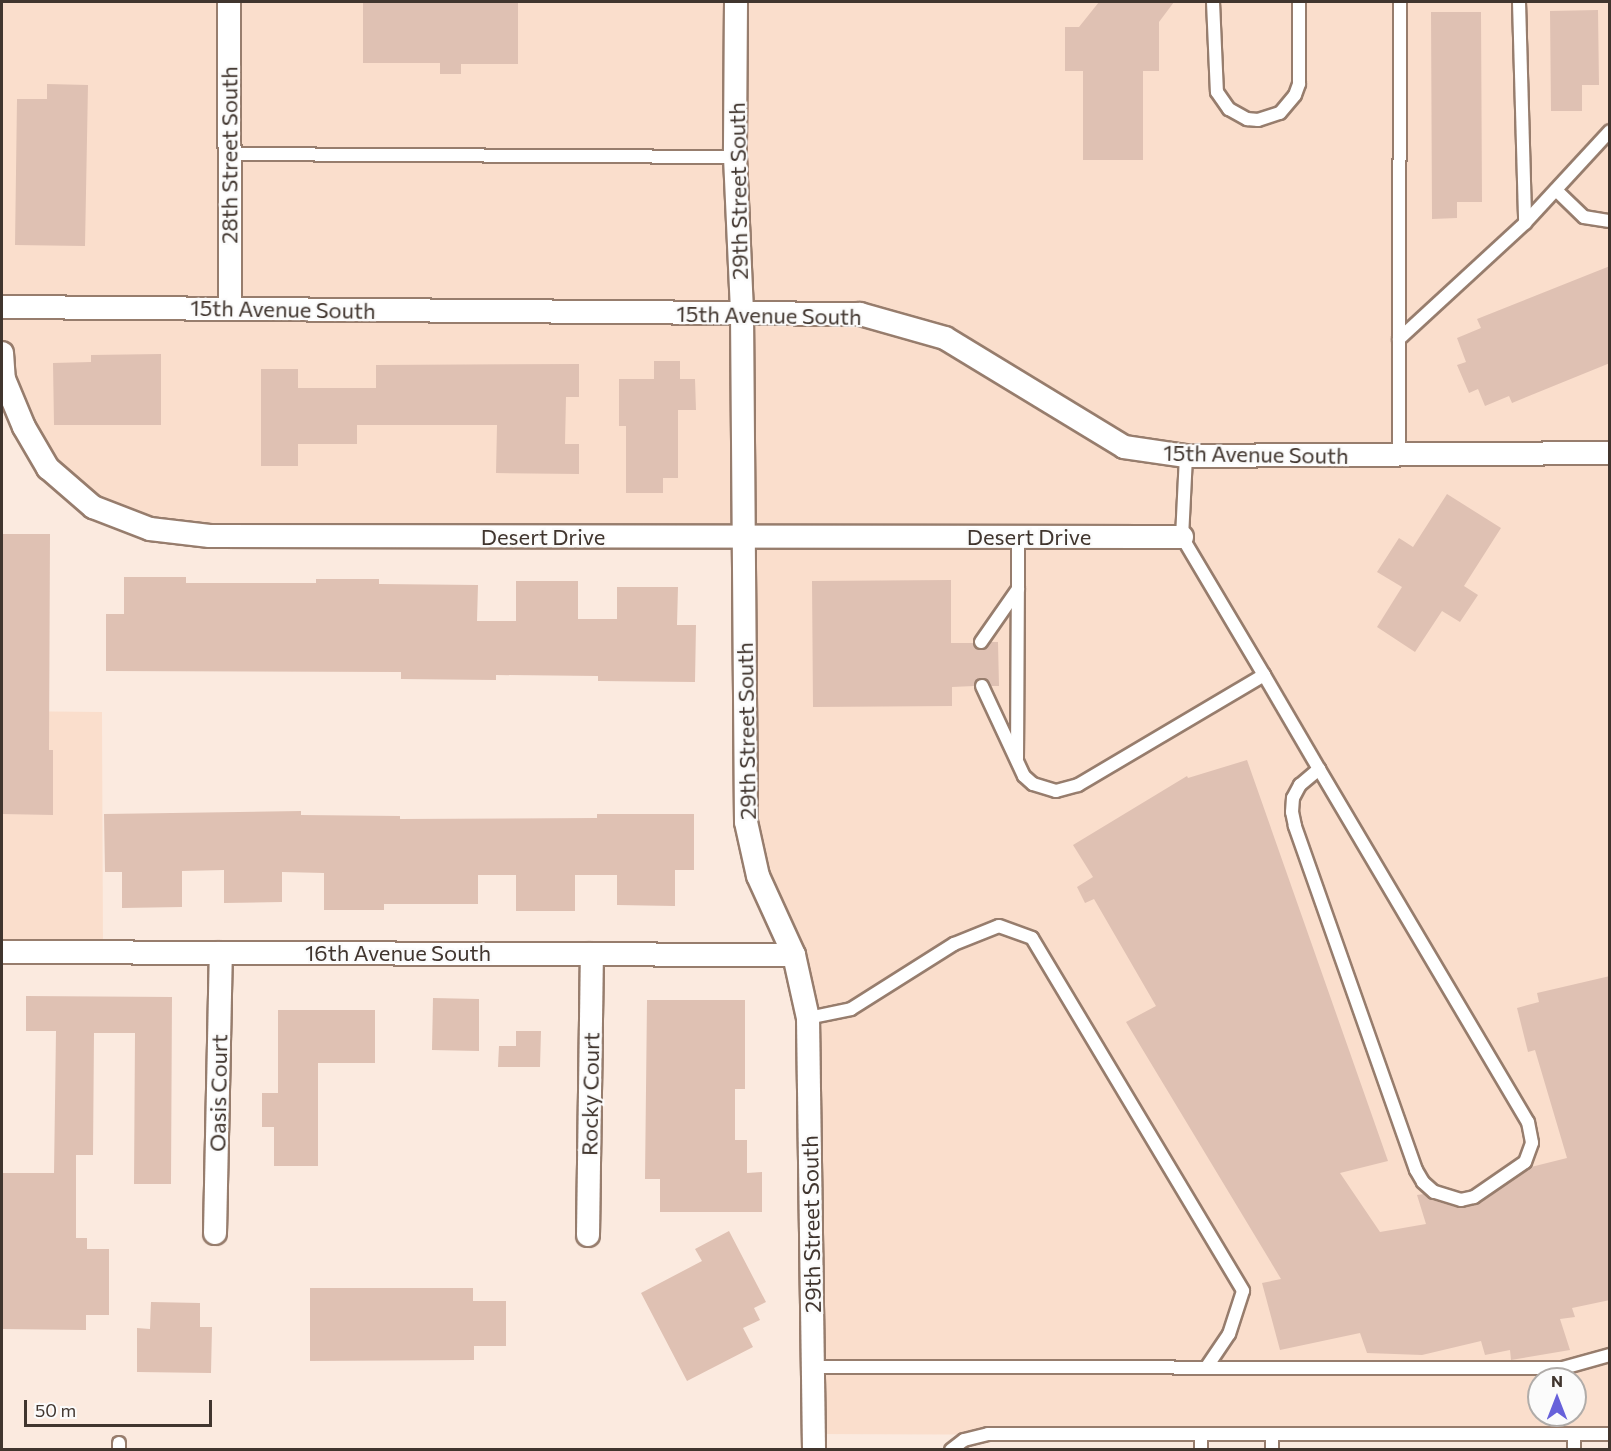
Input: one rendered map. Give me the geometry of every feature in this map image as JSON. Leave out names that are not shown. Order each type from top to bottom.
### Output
[{"type":"street","name":"28th Street South","points":[[229,2],[230,309]]},
{"type":"street","name":"29th Street South","points":[[736,2],[735,157],[742,313],[746,822],[758,876],[794,955],[808,1018],[814,1449]]},
{"type":"street","name":"15th Avenue South","points":[[2,307],[860,314],[945,338],[1124,447],[1186,456],[1610,453]]},
{"type":"street","name":"Desert Drive","points":[[2,353],[4,379],[24,427],[48,468],[93,507],[150,529],[210,536],[1182,537]]},
{"type":"street","name":"16th Avenue South","points":[[2,952],[794,955]]},
{"type":"street","name":"Oasis Court","points":[[215,1233],[221,953]]},
{"type":"street","name":"Rocky Court","points":[[588,1235],[592,954]]},
{"type":"lane","points":[[1213,2],[1217,92],[1229,110],[1258,120],[1280,113],[1295,95],[1299,84],[1299,2]]},
{"type":"lane","points":[[1399,456],[1400,2]]},
{"type":"lane","points":[[1519,2],[1525,223]]},
{"type":"lane","points":[[1399,339],[1525,223],[1610,131]]},
{"type":"lane","points":[[229,154],[735,157]]},
{"type":"lane","points":[[1556,190],[1584,217],[1610,221]]},
{"type":"lane","points":[[1186,456],[1182,537],[1528,1122],[1532,1143],[1525,1162],[1474,1197],[1461,1200],[1440,1195],[1423,1182],[1416,1170],[1295,826],[1292,812],[1293,798],[1300,785],[1319,769]]},
{"type":"lane","points":[[1017,763],[1018,537]]},
{"type":"lane","points":[[981,642],[1018,589]]},
{"type":"lane","points":[[982,686],[1024,776],[1033,784],[1056,791],[1068,789],[1264,675]]},
{"type":"lane","points":[[808,1018],[851,1009],[954,944],[999,926],[1032,938],[1243,1291],[1229,1334],[1207,1368]]},
{"type":"lane","points":[[813,1367],[1563,1368],[1610,1356]]},
{"type":"lane","points":[[951,1449],[964,1440],[988,1434],[1610,1434]]},
{"type":"lane","points":[[1201,1434],[1201,1449]]},
{"type":"lane","points":[[1272,1434],[1272,1449]]},
{"type":"lane","points":[[1574,1434],[1574,1449]]},
{"type":"shaded area","points":[[2,2],[1609,2],[1609,1437],[814,1434],[808,1018],[758,876],[744,538],[150,529],[48,468],[2,353]]},
{"type":"shaded area","points":[[2,711],[102,712],[103,952],[2,952]]},
{"type":"building","points":[[363,2],[518,2],[518,64],[461,64],[461,74],[440,74],[440,63],[363,63]]},
{"type":"building","points":[[1099,2],[1174,2],[1159,22],[1159,71],[1143,71],[1143,160],[1083,160],[1083,71],[1065,71],[1065,27],[1079,27]]},
{"type":"building","points":[[1598,10],[1599,85],[1582,85],[1582,111],[1551,111],[1550,11]]},
{"type":"building","points":[[1431,12],[1481,12],[1482,202],[1457,202],[1457,218],[1432,219]]},
{"type":"building","points":[[47,84],[88,85],[85,246],[15,245],[17,99],[47,99]]},
{"type":"building","points":[[1610,266],[1610,363],[1512,403],[1509,396],[1485,406],[1478,389],[1469,393],[1457,365],[1466,362],[1457,338],[1481,328],[1477,319]]},
{"type":"building","points":[[161,354],[161,425],[54,425],[53,363],[91,362],[91,355]]},
{"type":"building","points":[[654,361],[680,361],[680,379],[695,379],[696,410],[678,410],[678,478],[663,478],[663,493],[626,493],[626,426],[619,426],[619,379],[654,379]]},
{"type":"building","points":[[579,364],[579,397],[566,397],[565,444],[579,444],[579,474],[496,473],[497,425],[357,425],[357,444],[298,444],[298,466],[261,466],[261,369],[298,369],[298,388],[376,388],[376,365]]},
{"type":"building","points":[[1447,494],[1501,528],[1464,586],[1478,595],[1460,622],[1442,611],[1415,652],[1377,627],[1402,587],[1377,572],[1399,538],[1413,547]]},
{"type":"building","points":[[2,534],[50,534],[49,750],[53,750],[53,815],[2,814]]},
{"type":"building","points":[[124,577],[186,577],[186,583],[316,583],[316,579],[379,579],[379,584],[478,585],[477,621],[516,621],[516,581],[578,581],[578,619],[617,619],[617,587],[678,587],[677,625],[696,625],[695,682],[598,681],[598,676],[496,675],[496,680],[401,679],[401,672],[106,671],[106,614],[124,614]]},
{"type":"building","points":[[951,580],[951,643],[973,643],[981,650],[991,642],[998,642],[999,686],[991,686],[982,678],[976,681],[974,686],[952,687],[952,706],[813,707],[812,581]]},
{"type":"building","points":[[1247,760],[1388,1161],[1340,1173],[1380,1232],[1426,1224],[1417,1195],[1424,1194],[1432,1200],[1459,1208],[1476,1205],[1531,1167],[1567,1158],[1535,1050],[1528,1052],[1517,1008],[1539,1002],[1537,993],[1610,976],[1610,1300],[1572,1308],[1575,1317],[1560,1319],[1570,1350],[1511,1360],[1510,1350],[1485,1355],[1481,1341],[1422,1355],[1367,1353],[1360,1333],[1280,1350],[1262,1283],[1281,1279],[1126,1022],[1156,1006],[1094,899],[1085,903],[1077,887],[1093,877],[1073,845],[1187,776],[1188,778]]},
{"type":"building","points":[[301,811],[301,815],[400,816],[400,819],[597,818],[597,814],[694,814],[694,870],[675,870],[675,906],[617,905],[617,875],[575,875],[575,911],[516,911],[516,875],[478,875],[478,904],[384,904],[384,910],[324,910],[324,873],[282,872],[282,902],[224,903],[224,870],[182,871],[182,907],[122,908],[122,872],[105,872],[104,814]]},
{"type":"building","points":[[26,996],[172,997],[171,1184],[134,1184],[135,1033],[94,1033],[93,1155],[76,1155],[76,1238],[87,1238],[87,1249],[109,1249],[109,1315],[86,1315],[86,1330],[2,1329],[2,1173],[54,1173],[56,1031],[26,1031]]},
{"type":"building","points":[[433,998],[479,999],[479,1051],[432,1050]]},
{"type":"building","points":[[647,1000],[745,1000],[745,1089],[735,1089],[735,1140],[747,1140],[747,1173],[762,1172],[762,1212],[660,1212],[660,1179],[645,1179]]},
{"type":"building","points":[[278,1010],[375,1010],[375,1063],[318,1063],[318,1166],[274,1166],[274,1127],[262,1127],[262,1093],[278,1093]]},
{"type":"building","points":[[516,1031],[541,1031],[540,1067],[498,1067],[499,1046],[516,1046]]},
{"type":"building","points":[[729,1231],[766,1302],[754,1308],[760,1320],[743,1328],[753,1347],[687,1381],[641,1293],[702,1261],[695,1249]]},
{"type":"building","points":[[310,1288],[473,1288],[473,1301],[506,1301],[506,1346],[474,1346],[474,1360],[310,1361]]},
{"type":"building","points":[[151,1302],[200,1303],[200,1327],[212,1327],[211,1373],[137,1372],[137,1328],[150,1329]]}]
